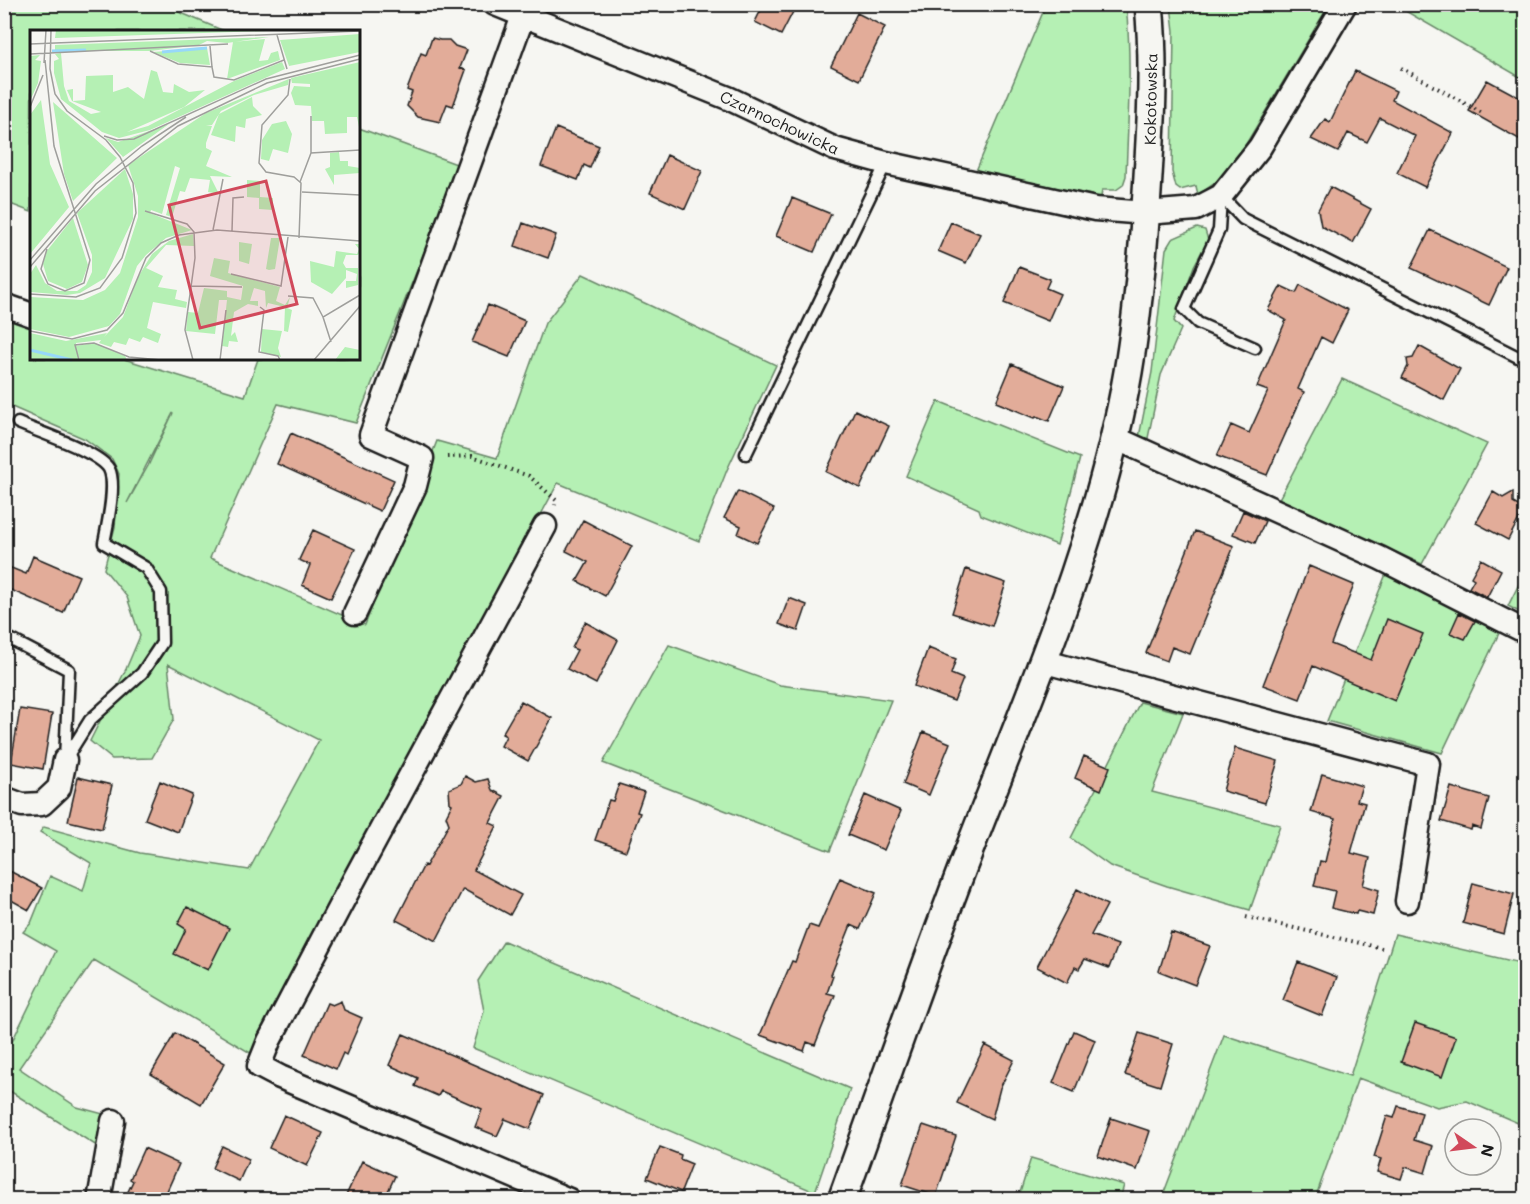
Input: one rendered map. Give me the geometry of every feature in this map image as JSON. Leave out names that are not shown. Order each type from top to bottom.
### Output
[{"type":"street","name":"Czarnochowicka","points":[[495,4],[728,98],[835,149],[886,163],[1095,209],[1146,204],[1196,209],[1221,196]]},
{"type":"street","name":"Kokotowska","points":[[842,1200],[950,901],[1042,661],[1076,567],[1103,479],[1127,374],[1146,204],[1152,84],[1149,4]]},
{"type":"street","points":[[1221,196],[1260,147],[1345,4]]},
{"type":"street","points":[[355,614],[415,486],[422,458],[371,435],[524,16]]},
{"type":"street","points":[[4,305],[30,314]]},
{"type":"street","points":[[1113,437],[1380,558],[1526,632]]},
{"type":"street","points":[[546,526],[346,893],[269,1041],[259,1066],[291,1082],[569,1200]]},
{"type":"street","points":[[1042,661],[1428,764],[1407,901]]},
{"type":"street","points":[[4,798],[22,805],[42,804],[59,788],[65,760]]},
{"type":"street","points":[[99,1200],[113,1120]]},
{"type":"lane","points":[[746,454],[886,163]]},
{"type":"lane","points":[[1221,196],[1219,230],[1184,309],[1198,323],[1255,348]]},
{"type":"lane","points":[[1221,196],[1243,219],[1526,361]]},
{"type":"lane","points":[[18,423],[97,457],[109,470],[112,493],[104,543],[146,568],[161,592],[162,643],[142,674],[90,720],[65,760]]},
{"type":"lane","points":[[4,636],[69,670],[65,760]]},
{"type":"path","points":[[1401,68],[1484,114]]},
{"type":"path","points":[[422,458],[472,456],[529,476],[556,500],[546,526]]},
{"type":"path","points":[[1246,917],[1386,949]]},
{"type":"green space","points":[[4,5],[181,5],[179,12],[222,30],[30,30],[30,212],[5,202]]},
{"type":"green space","points":[[1046,5],[1126,5],[1129,69],[1126,176],[1123,185],[1116,190],[1102,190],[1101,197],[976,171]]},
{"type":"green space","points":[[1171,5],[1329,5],[1231,169],[1198,195],[1196,186],[1180,190],[1176,187],[1172,172],[1174,31]]},
{"type":"green space","points":[[1395,5],[1525,5],[1525,80]]},
{"type":"green space","points":[[360,128],[459,165],[356,423],[278,404],[210,558],[365,625],[437,441],[497,458],[545,323],[583,274],[776,365],[727,470],[699,541],[558,483],[252,1054],[94,960],[19,1068],[77,1107],[107,1115],[100,1148],[5,1088],[4,1058],[56,951],[23,932],[31,923],[50,876],[83,891],[91,863],[40,832],[44,827],[140,853],[249,870],[319,740],[168,664],[174,719],[152,758],[112,759],[90,741],[140,636],[127,597],[104,569],[115,527],[119,474],[112,459],[85,439],[5,404],[5,314],[30,324],[30,360],[127,360],[245,396],[258,360],[360,360]],"holes":[[[173,413],[148,466],[127,503]]]},
{"type":"green space","points":[[1197,228],[1205,230],[1208,240],[1194,266],[1174,321],[1181,329],[1161,375],[1147,443],[1139,437],[1152,372],[1166,249],[1172,239]]},
{"type":"green space","points":[[1342,379],[1487,444],[1422,564],[1279,499]]},
{"type":"green space","points":[[938,401],[1080,458],[1057,545],[981,515],[979,509],[906,476]]},
{"type":"green space","points":[[1525,572],[1525,615],[1508,606]]},
{"type":"green space","points":[[1386,574],[1500,631],[1442,753],[1327,721]]},
{"type":"green space","points":[[669,645],[780,685],[891,700],[830,851],[603,763]]},
{"type":"green space","points":[[1140,702],[1183,713],[1152,792],[1280,825],[1250,910],[1167,886],[1110,866],[1071,838]]},
{"type":"green space","points":[[1395,934],[1525,964],[1525,1126],[1467,1101],[1437,1107],[1358,1078],[1315,1199],[1178,1200],[1163,1195],[1224,1035],[1350,1076]]},
{"type":"green space","points":[[504,941],[850,1089],[815,1192],[473,1048],[484,1011],[478,981]]},
{"type":"green space","points":[[1031,1158],[1124,1185],[1120,1199],[1018,1199]]},
{"type":"building","points":[[764,4],[797,4],[781,35],[755,22]]},
{"type":"building","points":[[857,13],[885,27],[859,80],[831,66]]},
{"type":"building","points":[[432,38],[449,40],[455,46],[467,50],[460,68],[466,70],[453,106],[447,104],[440,122],[418,117],[407,106],[412,92],[407,90],[421,53],[426,55]]},
{"type":"building","points":[[1355,71],[1396,91],[1392,100],[1453,133],[1425,187],[1397,173],[1415,136],[1380,118],[1367,142],[1348,133],[1338,152],[1311,139],[1325,119],[1330,122]]},
{"type":"building","points":[[1487,80],[1526,101],[1526,143],[1469,111]]},
{"type":"building","points":[[556,128],[599,146],[590,168],[584,165],[578,180],[541,166]]},
{"type":"building","points":[[667,155],[702,171],[685,209],[650,193]]},
{"type":"building","points":[[1330,187],[1371,209],[1353,243],[1321,226],[1318,210]]},
{"type":"building","points":[[792,198],[831,214],[814,252],[776,236]]},
{"type":"building","points":[[951,222],[980,234],[966,263],[938,251]]},
{"type":"building","points":[[523,223],[556,235],[548,258],[515,246]]},
{"type":"building","points":[[1430,230],[1507,267],[1489,305],[1411,268]]},
{"type":"building","points":[[1019,267],[1050,279],[1046,288],[1060,294],[1048,321],[1004,303]]},
{"type":"building","points":[[1300,285],[1348,310],[1332,343],[1321,337],[1298,389],[1304,392],[1267,475],[1217,456],[1231,425],[1249,433],[1268,391],[1257,387],[1286,320],[1268,310],[1281,286],[1296,293]]},
{"type":"building","points":[[488,305],[525,321],[509,357],[472,342]]},
{"type":"building","points":[[1419,346],[1460,369],[1444,400],[1402,378],[1408,366],[1407,359],[1413,358]]},
{"type":"building","points":[[1012,364],[1064,386],[1049,421],[1036,416],[1035,418],[996,402]]},
{"type":"building","points":[[855,410],[889,426],[860,488],[826,472]]},
{"type":"building","points":[[291,433],[394,480],[380,511],[277,464]]},
{"type":"building","points":[[738,491],[774,509],[757,543],[738,534],[741,526],[724,518]]},
{"type":"building","points":[[1493,492],[1503,498],[1513,492],[1513,503],[1524,509],[1508,540],[1476,523]]},
{"type":"building","points":[[1243,511],[1265,521],[1255,543],[1233,534]]},
{"type":"building","points":[[583,520],[632,546],[605,596],[577,581],[588,562],[566,551]]},
{"type":"building","points":[[313,530],[355,549],[331,598],[302,585],[310,565],[299,560]]},
{"type":"building","points":[[1195,531],[1234,546],[1190,654],[1172,647],[1167,661],[1146,653]]},
{"type":"building","points":[[33,556],[79,576],[63,613],[4,587],[4,565],[26,574]]},
{"type":"building","points":[[1481,559],[1501,570],[1487,597],[1469,588],[1474,579],[1471,577]]},
{"type":"building","points":[[1309,566],[1354,585],[1331,644],[1371,660],[1387,619],[1423,634],[1395,701],[1313,666],[1300,699],[1263,685]]},
{"type":"building","points":[[966,569],[1006,583],[992,626],[952,613]]},
{"type":"building","points":[[789,598],[807,605],[798,631],[779,624]]},
{"type":"building","points":[[1459,613],[1475,621],[1465,639],[1450,633]]},
{"type":"building","points":[[585,622],[618,640],[596,684],[567,669],[577,650],[572,648]]},
{"type":"building","points":[[928,648],[956,659],[951,674],[963,679],[954,701],[914,686]]},
{"type":"building","points":[[521,701],[552,718],[528,761],[501,746],[506,736],[502,734]]},
{"type":"building","points":[[20,709],[52,714],[43,769],[11,763]]},
{"type":"building","points":[[923,732],[950,743],[929,795],[903,784]]},
{"type":"building","points":[[1235,748],[1278,761],[1265,803],[1223,791]]},
{"type":"building","points":[[1084,756],[1110,767],[1101,790],[1075,778]]},
{"type":"building","points":[[1322,774],[1362,786],[1357,801],[1365,803],[1351,853],[1370,858],[1363,885],[1379,890],[1373,915],[1357,911],[1356,914],[1331,908],[1335,891],[1314,886],[1320,861],[1325,862],[1335,819],[1311,812]]},
{"type":"building","points":[[465,776],[476,782],[488,779],[492,790],[504,796],[490,823],[497,826],[474,870],[521,895],[510,915],[463,889],[436,941],[396,920],[424,865],[426,866],[449,824],[446,816],[452,804],[449,789],[461,784]]},
{"type":"building","points":[[78,777],[112,785],[102,829],[68,821]]},
{"type":"building","points":[[160,781],[192,795],[178,832],[145,819]]},
{"type":"building","points":[[619,784],[644,792],[637,812],[640,813],[626,851],[595,840],[609,800],[613,801]]},
{"type":"building","points":[[1451,787],[1489,798],[1481,829],[1472,826],[1471,830],[1441,821]]},
{"type":"building","points":[[865,795],[901,811],[884,850],[848,835]]},
{"type":"building","points":[[4,868],[42,888],[29,910],[4,896]]},
{"type":"building","points":[[840,878],[876,893],[860,929],[851,925],[831,975],[833,976],[827,993],[835,995],[815,1045],[807,1042],[804,1051],[760,1035],[792,961],[795,962],[809,925],[818,928]]},
{"type":"building","points":[[1473,883],[1514,894],[1504,934],[1463,923]]},
{"type":"building","points":[[1077,889],[1107,905],[1091,935],[1118,945],[1109,968],[1085,959],[1079,969],[1075,967],[1067,983],[1037,967]]},
{"type":"building","points":[[187,907],[229,928],[208,970],[174,954],[186,929],[178,924]]},
{"type":"building","points":[[1171,932],[1210,946],[1195,985],[1159,971]]},
{"type":"building","points":[[1298,962],[1337,977],[1322,1016],[1283,1000]]},
{"type":"building","points":[[341,1001],[344,1010],[362,1018],[346,1055],[343,1053],[336,1069],[304,1055],[327,1003],[332,1005]]},
{"type":"building","points":[[1415,1023],[1456,1037],[1442,1077],[1401,1062]]},
{"type":"building","points":[[1074,1031],[1095,1040],[1074,1092],[1053,1083]]},
{"type":"building","points":[[175,1033],[225,1063],[201,1104],[151,1074]]},
{"type":"building","points":[[1139,1033],[1173,1044],[1160,1086],[1125,1075]]},
{"type":"building","points":[[403,1034],[544,1095],[530,1129],[505,1119],[497,1136],[475,1127],[482,1109],[441,1091],[438,1096],[415,1086],[418,1078],[389,1065]]},
{"type":"building","points":[[985,1045],[1014,1060],[1000,1088],[992,1119],[957,1103]]},
{"type":"building","points":[[1398,1106],[1422,1113],[1414,1140],[1433,1146],[1425,1173],[1405,1167],[1401,1179],[1377,1172],[1381,1159],[1374,1157],[1387,1116],[1394,1118]]},
{"type":"building","points":[[284,1115],[323,1133],[307,1166],[269,1148]]},
{"type":"building","points":[[1111,1118],[1150,1131],[1137,1170],[1098,1156]]},
{"type":"building","points":[[923,1125],[956,1136],[936,1196],[902,1185]]},
{"type":"building","points":[[222,1146],[249,1159],[239,1181],[212,1168]]},
{"type":"building","points":[[660,1147],[681,1155],[680,1159],[692,1164],[681,1192],[647,1178]]},
{"type":"building","points":[[144,1148],[179,1164],[163,1200],[124,1200],[133,1181],[130,1179]]},
{"type":"building","points":[[362,1161],[395,1176],[384,1200],[344,1200]]}]
